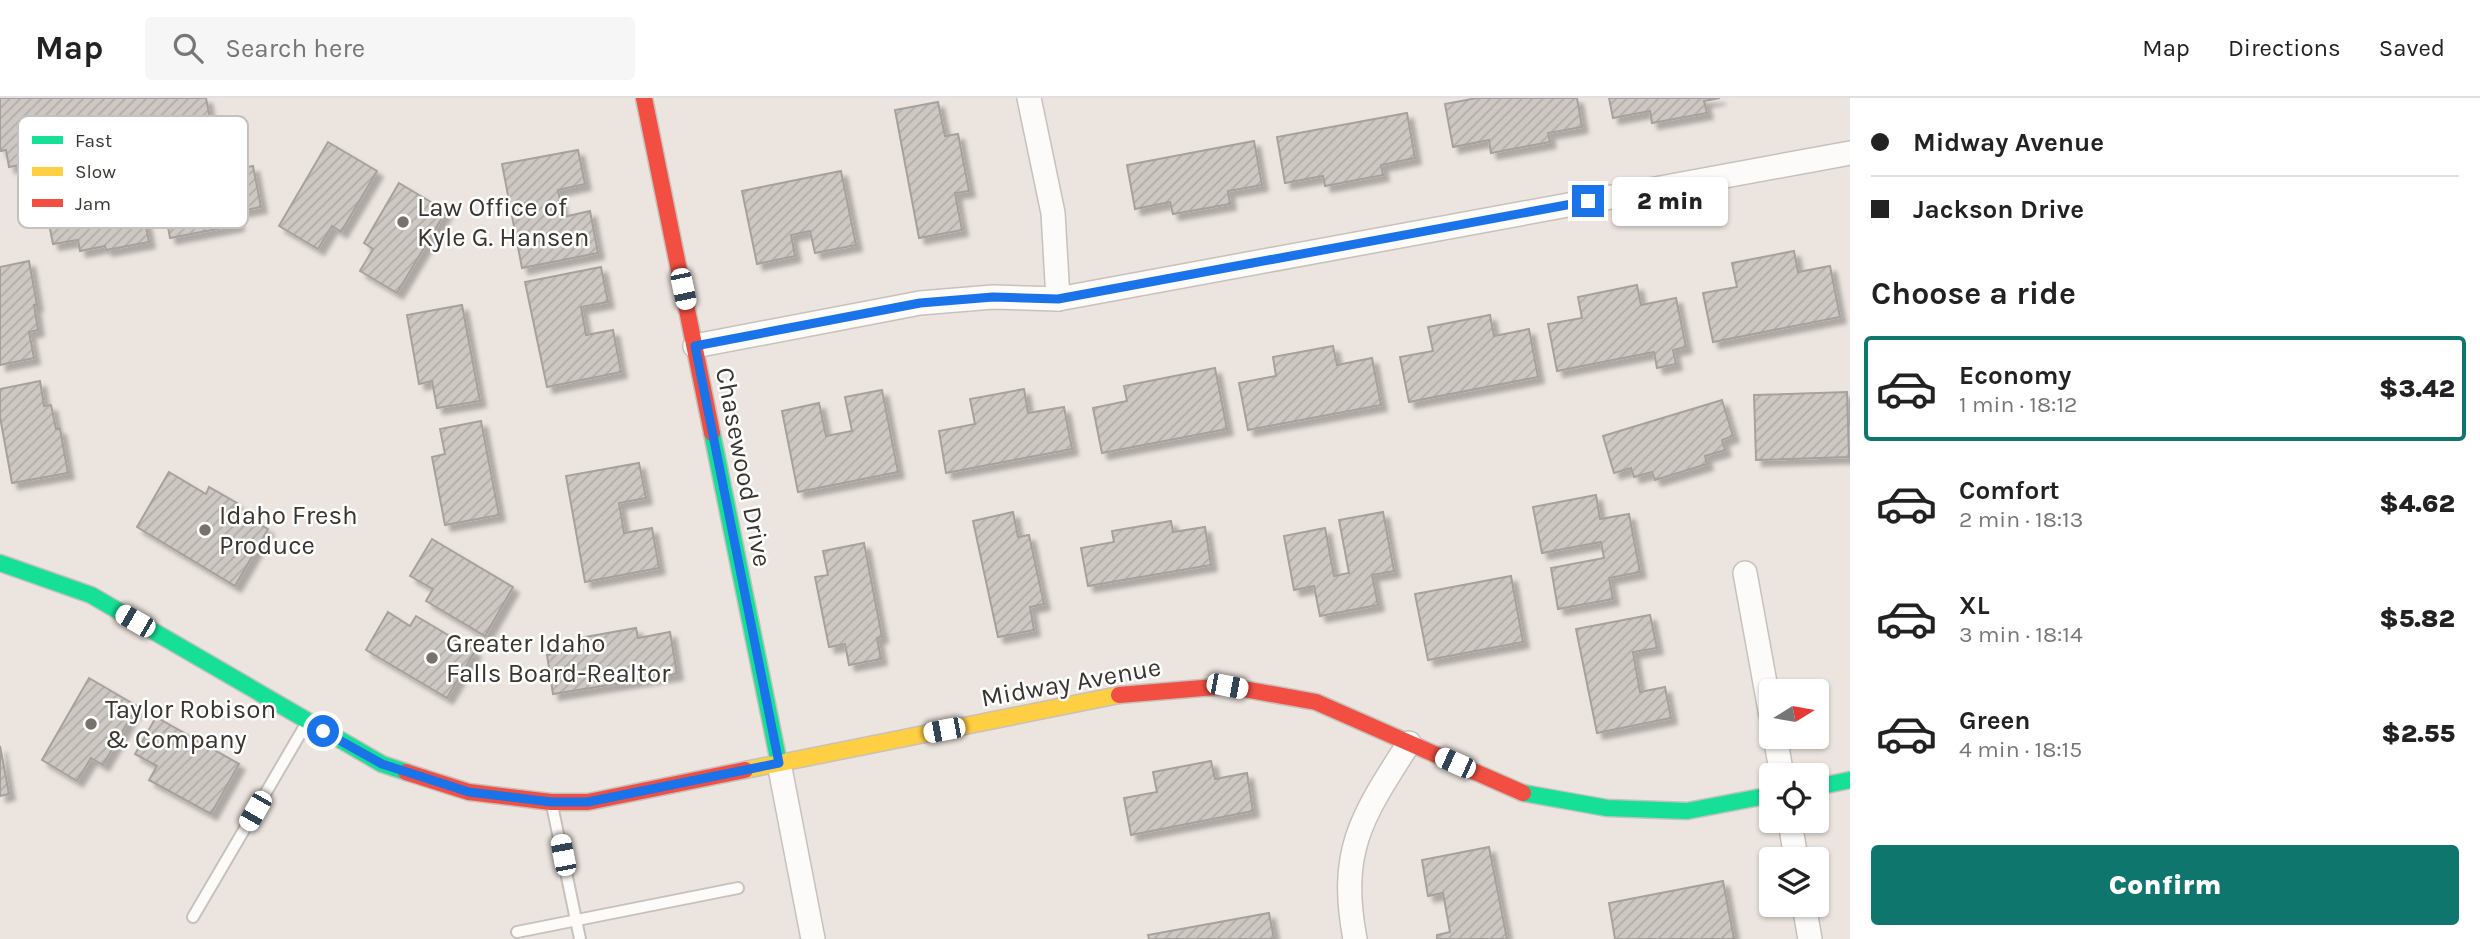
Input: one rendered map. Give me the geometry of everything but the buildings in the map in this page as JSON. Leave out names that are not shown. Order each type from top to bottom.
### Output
[{"type":"street","name":"Chasewood Drive","points":[[644,98],[779,763]]},
{"type":"street","points":[[1029,98],[1053,213],[1058,299]]},
{"type":"street","points":[[695,346],[920,303],[993,297],[1058,299],[1850,153]]},
{"type":"street","name":"Midway Avenue","points":[[0,563],[91,595],[382,764],[469,792],[551,802],[588,802],[1138,691],[1227,686],[1316,702],[1530,796],[1607,808],[1687,811],[1759,797]]},
{"type":"street","points":[[1745,573],[1764,679]]},
{"type":"street","points":[[1355,939],[1350,857],[1364,813],[1409,743]]},
{"type":"street","points":[[779,763],[813,939]]},
{"type":"street","points":[[1829,784],[1850,780]]},
{"type":"street","points":[[1806,917],[1810,939]]},
{"type":"lane","points":[[193,917],[307,722]]},
{"type":"lane","points":[[551,802],[580,939]]},
{"type":"lane","points":[[517,932],[738,888]]},
{"type":"traffic: fast","points":[[712,433],[779,763]]},
{"type":"traffic: fast","points":[[0,563],[91,595],[382,764],[406,772]]},
{"type":"traffic: fast","points":[[1829,784],[1850,780]]},
{"type":"traffic: fast","points":[[1523,793],[1607,808],[1687,811],[1759,797]]},
{"type":"traffic: slow","points":[[745,770],[1119,695]]},
{"type":"traffic: jam","points":[[644,98],[712,433]]},
{"type":"traffic: jam","points":[[1119,695],[1227,686],[1316,702],[1523,793]]},
{"type":"traffic: jam","points":[[406,772],[469,792],[551,802],[588,802],[745,770]]},
{"type":"place","name":"Law Office of Kyle G. Hansen","points":[[403,222]]},
{"type":"place","name":"Idaho Fresh Produce","points":[[205,530]]},
{"type":"place","name":"Greater Idaho Falls Board-Realtor","points":[[432,658]]},
{"type":"place","name":"Taylor Robison & Company","points":[[91,724]]},
{"type":"route","points":[[323,731],[382,764],[469,792],[551,802],[588,802],[779,763],[695,346],[920,303],[993,297],[1058,299],[1588,201]]}]
